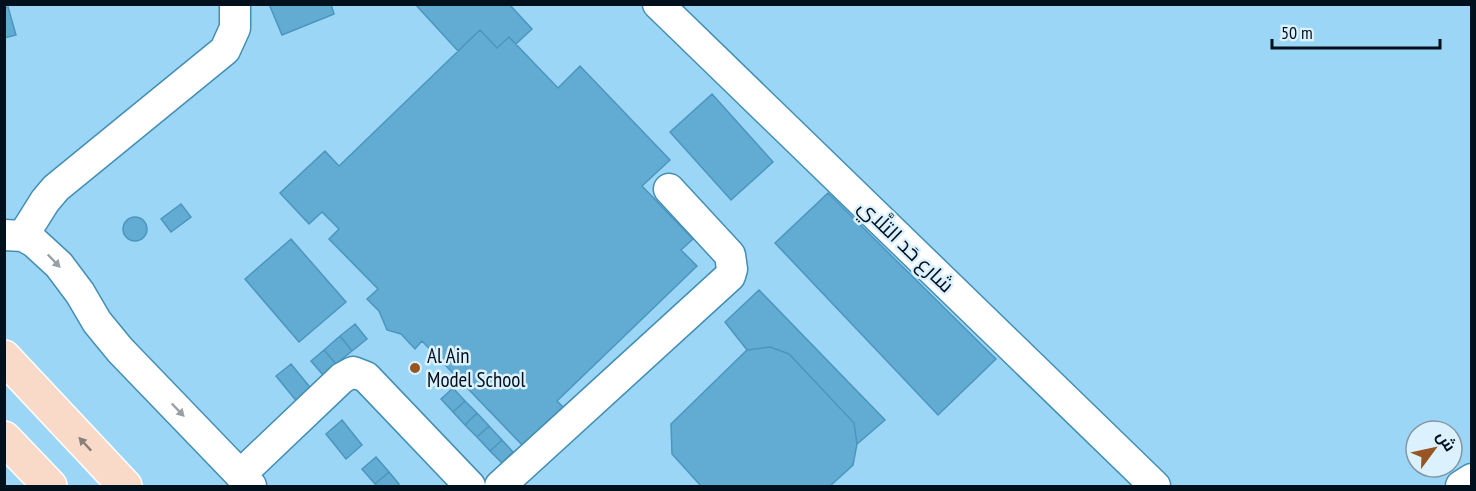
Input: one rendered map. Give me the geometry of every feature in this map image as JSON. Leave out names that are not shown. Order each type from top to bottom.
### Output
[{"type":"main road","points":[[4,357],[125,486]]},
{"type":"main road","points":[[4,438],[50,486]]},
{"type":"street","points":[[236,4],[235,28],[225,50],[56,188],[14,235],[33,242],[59,265],[80,293],[97,322],[120,350],[245,481],[342,378],[353,372],[366,377],[470,486]]},
{"type":"street","name":"شارع حَد التلَّاي","points":[[658,4],[1155,486]]},
{"type":"street","points":[[500,486],[730,276],[732,269],[730,255],[669,189]]},
{"type":"street","points":[[1461,486],[1472,478]]},
{"type":"building","points":[[269,4],[331,4],[334,14],[282,35]]},
{"type":"building","points":[[415,4],[509,4],[532,29],[516,44],[509,37],[497,48],[480,30],[458,51]]},
{"type":"building","points":[[8,7],[16,35],[4,38],[4,8]]},
{"type":"building","points":[[480,30],[497,48],[509,37],[558,88],[580,66],[670,160],[642,186],[693,239],[681,250],[697,266],[557,401],[564,408],[524,447],[422,341],[415,349],[401,334],[387,330],[379,311],[367,299],[378,289],[329,239],[339,229],[322,212],[309,224],[280,193],[325,151],[339,166]]},
{"type":"building","points":[[712,94],[773,162],[731,200],[670,132]]},
{"type":"building","points":[[828,193],[996,359],[938,415],[775,243]]},
{"type":"building","points":[[181,204],[191,217],[171,232],[161,219]]},
{"type":"building","points":[[135,217],[144,220],[147,229],[144,238],[135,241],[126,238],[123,229],[126,220]]},
{"type":"building","points":[[291,239],[346,302],[299,342],[245,279]]},
{"type":"building","points":[[759,290],[885,420],[857,444],[854,423],[789,354],[770,347],[747,350],[725,322]]},
{"type":"building","points":[[355,324],[367,339],[352,351],[340,336]]},
{"type":"building","points":[[340,336],[352,351],[336,364],[324,350]]},
{"type":"building","points":[[770,347],[789,354],[854,423],[857,444],[853,465],[830,486],[701,486],[672,454],[671,424],[747,350]]},
{"type":"building","points":[[324,350],[336,364],[323,375],[311,361]]},
{"type":"building","points":[[291,364],[313,391],[298,403],[276,376]]},
{"type":"building","points":[[453,388],[465,401],[453,412],[441,399]]},
{"type":"building","points":[[465,401],[477,413],[465,425],[453,412]]},
{"type":"building","points":[[477,413],[489,426],[477,437],[465,425]]},
{"type":"building","points":[[342,420],[362,445],[346,459],[326,434]]},
{"type":"building","points":[[489,426],[502,440],[490,451],[477,437]]},
{"type":"building","points":[[502,440],[513,452],[502,463],[490,451]]},
{"type":"building","points":[[376,457],[389,472],[375,484],[362,469]]},
{"type":"building","points":[[389,472],[399,484],[397,486],[377,486],[375,484]]},
{"type":"place","name":"Al Ain Model School","points":[[415,368]]}]
